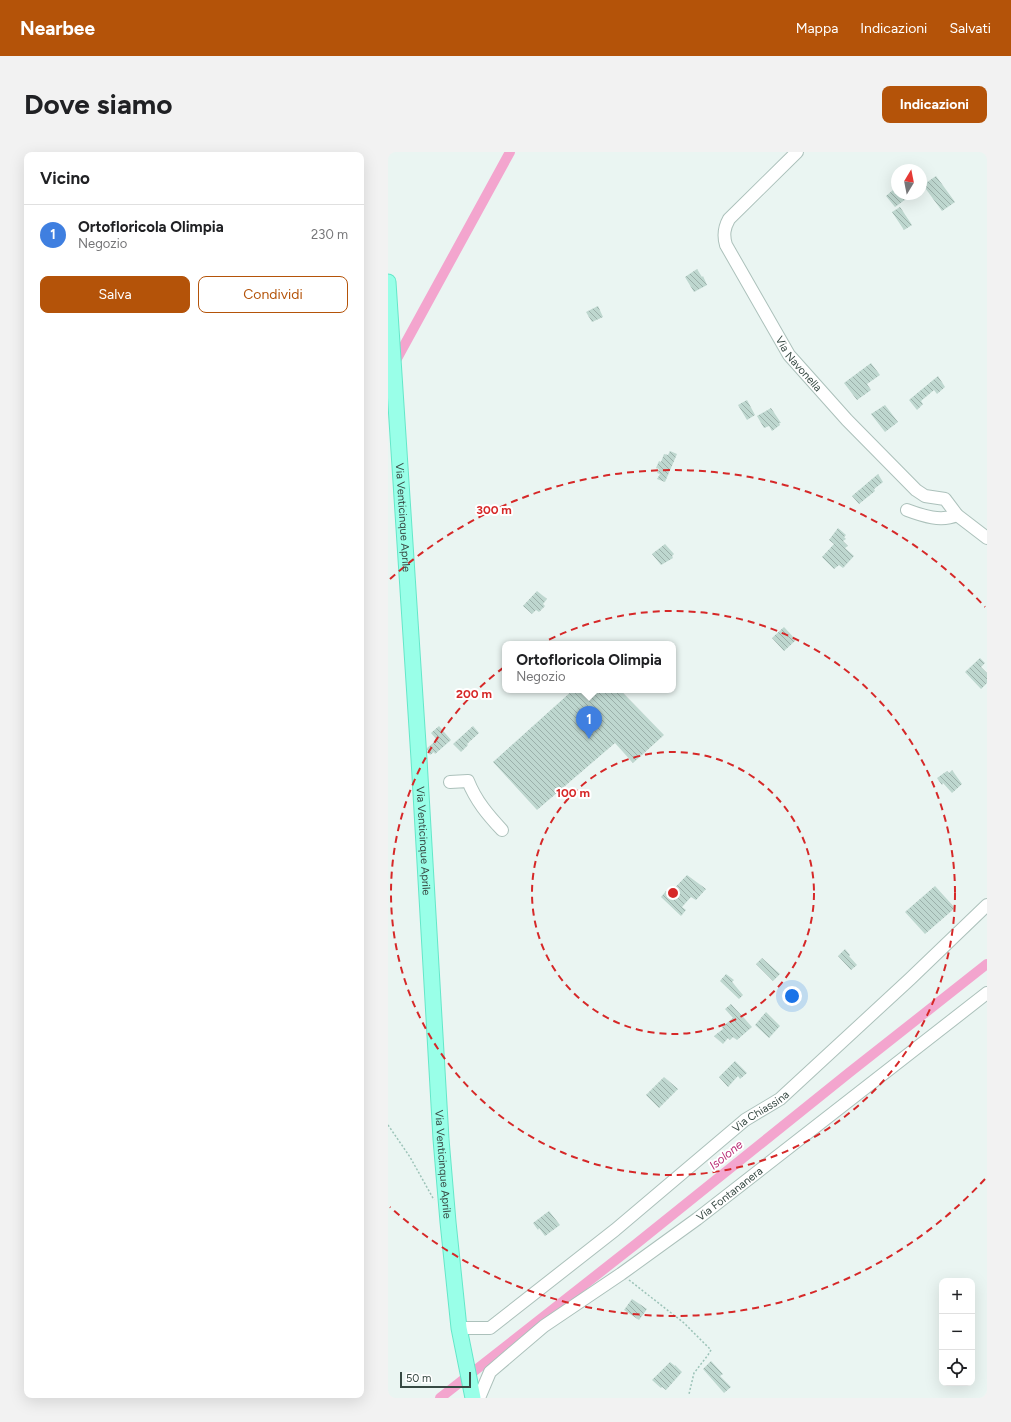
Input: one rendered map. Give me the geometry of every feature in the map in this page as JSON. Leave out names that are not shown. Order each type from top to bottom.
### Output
[{"type":"main road","name":"Via Venticinque Aprile","points":[[388,282],[448,1222],[459,1328],[463,1353],[474,1395]]},
{"type":"street","name":"Via Navonella","points":[[797,152],[729,218],[724,230],[726,245],[789,355],[847,420],[905,480],[925,496],[945,499],[955,512],[987,538]]},
{"type":"street","points":[[907,510],[927,516],[941,518],[949,518],[955,512]]},
{"type":"street","points":[[450,782],[468,782],[472,792],[482,808],[502,830]]},
{"type":"street","name":"Via Chiassina","points":[[459,1328],[490,1328],[615,1230],[745,1120],[780,1099],[910,979],[987,905]]},
{"type":"street","name":"Via Fontananera","points":[[474,1395],[490,1372],[544,1326],[621,1274],[697,1219],[987,993]]},
{"type":"path","points":[[388,1125],[410,1157],[436,1204]]},
{"type":"path","points":[[621,1274],[684,1323],[711,1350],[694,1372],[689,1394]]},
{"type":"building","points":[[936,176],[955,202],[942,211],[927,190],[927,182]]},
{"type":"building","points":[[891,192],[891,200],[905,200],[895,207],[886,196]]},
{"type":"building","points":[[900,207],[912,225],[904,230],[892,212]]},
{"type":"building","points":[[697,269],[702,277],[703,276],[707,285],[694,292],[685,277]]},
{"type":"building","points":[[598,306],[603,317],[592,322],[586,312]]},
{"type":"building","points":[[871,363],[880,375],[867,384],[871,390],[857,400],[844,383]]},
{"type":"building","points":[[938,376],[945,387],[937,394],[934,390],[921,401],[923,404],[917,410],[909,400]]},
{"type":"building","points":[[747,400],[755,415],[747,420],[738,405]]},
{"type":"building","points":[[885,405],[898,422],[885,432],[871,414]]},
{"type":"building","points":[[771,408],[781,423],[779,423],[780,425],[772,431],[769,426],[764,428],[757,416]]},
{"type":"building","points":[[670,451],[677,454],[665,482],[657,479],[660,474],[657,473],[659,469],[656,468],[659,461],[661,462],[664,454],[668,455]]},
{"type":"building","points":[[878,474],[883,482],[874,489],[875,491],[859,504],[852,496]]},
{"type":"building","points":[[838,528],[846,535],[844,537],[846,539],[843,541],[848,546],[845,548],[854,556],[843,568],[839,565],[834,569],[822,557],[834,544],[829,540]]},
{"type":"building","points":[[665,544],[674,554],[672,556],[673,558],[661,565],[652,554]]},
{"type":"building","points":[[537,591],[547,599],[543,604],[545,606],[539,612],[536,610],[532,614],[523,606]]},
{"type":"building","points":[[784,627],[796,640],[784,651],[772,638]]},
{"type":"building","points":[[980,658],[985,663],[981,667],[987,673],[987,683],[981,689],[965,672]]},
{"type":"building","points":[[570,693],[623,693],[664,735],[633,763],[615,743],[537,810],[493,762]]},
{"type":"building","points":[[439,726],[451,740],[435,754],[434,752],[430,755],[427,748],[437,740],[431,733]]},
{"type":"building","points":[[473,726],[479,733],[461,752],[453,744]]},
{"type":"building","points":[[952,770],[962,784],[952,793],[943,783],[942,785],[937,778],[947,771],[949,773]]},
{"type":"building","points":[[687,875],[706,889],[696,900],[691,897],[682,907],[686,910],[681,916],[661,897],[666,891],[669,894]]},
{"type":"building","points":[[935,886],[955,908],[925,934],[905,912]]},
{"type":"building","points":[[845,949],[857,965],[851,970],[838,956]]},
{"type":"building","points":[[762,958],[780,974],[773,981],[756,964]]},
{"type":"building","points":[[726,974],[734,980],[732,982],[743,995],[739,999],[720,981]]},
{"type":"building","points":[[731,1004],[752,1027],[737,1040],[733,1037],[730,1040],[728,1038],[723,1044],[714,1036],[733,1018],[725,1009]]},
{"type":"building","points":[[766,1012],[780,1026],[769,1038],[755,1025]]},
{"type":"building","points":[[735,1061],[747,1073],[740,1079],[738,1076],[728,1087],[719,1077]]},
{"type":"building","points":[[664,1077],[678,1089],[659,1108],[646,1095]]},
{"type":"building","points":[[549,1211],[560,1225],[545,1236],[533,1223]]},
{"type":"building","points":[[632,1299],[647,1309],[639,1320],[624,1310]]},
{"type":"building","points":[[711,1361],[723,1374],[720,1376],[731,1387],[724,1393],[703,1369]]},
{"type":"building","points":[[670,1362],[682,1372],[666,1390],[662,1387],[661,1388],[652,1380]]},
{"type":"waterway","points":[[394,364],[510,152]]},
{"type":"waterway","name":"Isolone","points":[[440,1398],[987,964]]},
{"type":"place","name":"Ortofloricola Olimpia","points":[[589,739]]}]
